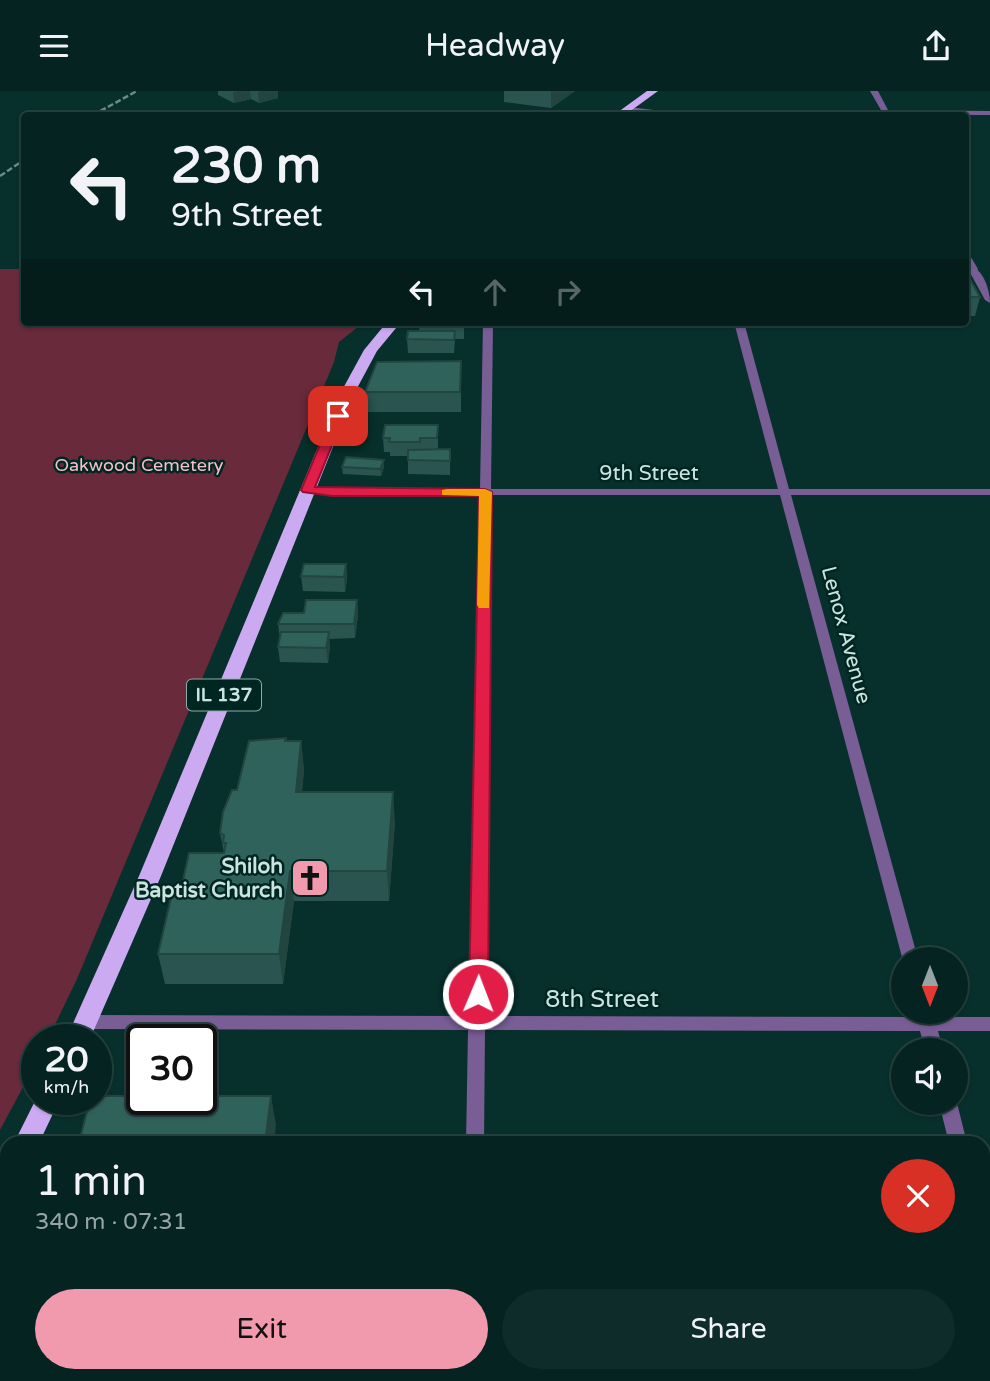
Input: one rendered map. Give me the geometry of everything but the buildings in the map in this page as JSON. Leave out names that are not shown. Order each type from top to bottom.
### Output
[{"type":"highway","points":[[624,112],[653,91]]},
{"type":"highway","name":"IL 137","points":[[86,1024],[150,876],[348,392],[371,350],[391,326]]},
{"type":"highway","points":[[30,1136],[40,1115]]},
{"type":"street","points":[[874,91],[886,112]]},
{"type":"street","points":[[969,113],[990,113]]},
{"type":"street","points":[[974,269],[990,300]]},
{"type":"street","points":[[475,1136],[488,326]]},
{"type":"street","name":"Lenox Avenue","points":[[740,326],[907,947]]},
{"type":"street","name":"9th Street","points":[[307,490],[990,492]]},
{"type":"street","name":"8th Street","points":[[112,1030],[891,1018]]},
{"type":"street","name":"8th Street","points":[[968,1022],[990,1024]]},
{"type":"street","points":[[951,1115],[956,1136]]},
{"type":"green space","name":"Oakwood Cemetery","points":[[0,269],[21,269],[21,326],[359,326],[339,342],[334,362],[77,979],[55,1024],[21,1024],[21,1091],[0,1130]]},
{"type":"railway","points":[[98,112],[137,91]]},
{"type":"railway","points":[[0,176],[21,162]]},
{"type":"slow traffic","points":[[447,493],[485,492],[484,605]]},
{"type":"place","name":"Shiloh Baptist Church","points":[[310,878]]},
{"type":"route","points":[[338,416],[307,490],[485,492],[478,994]]}]
